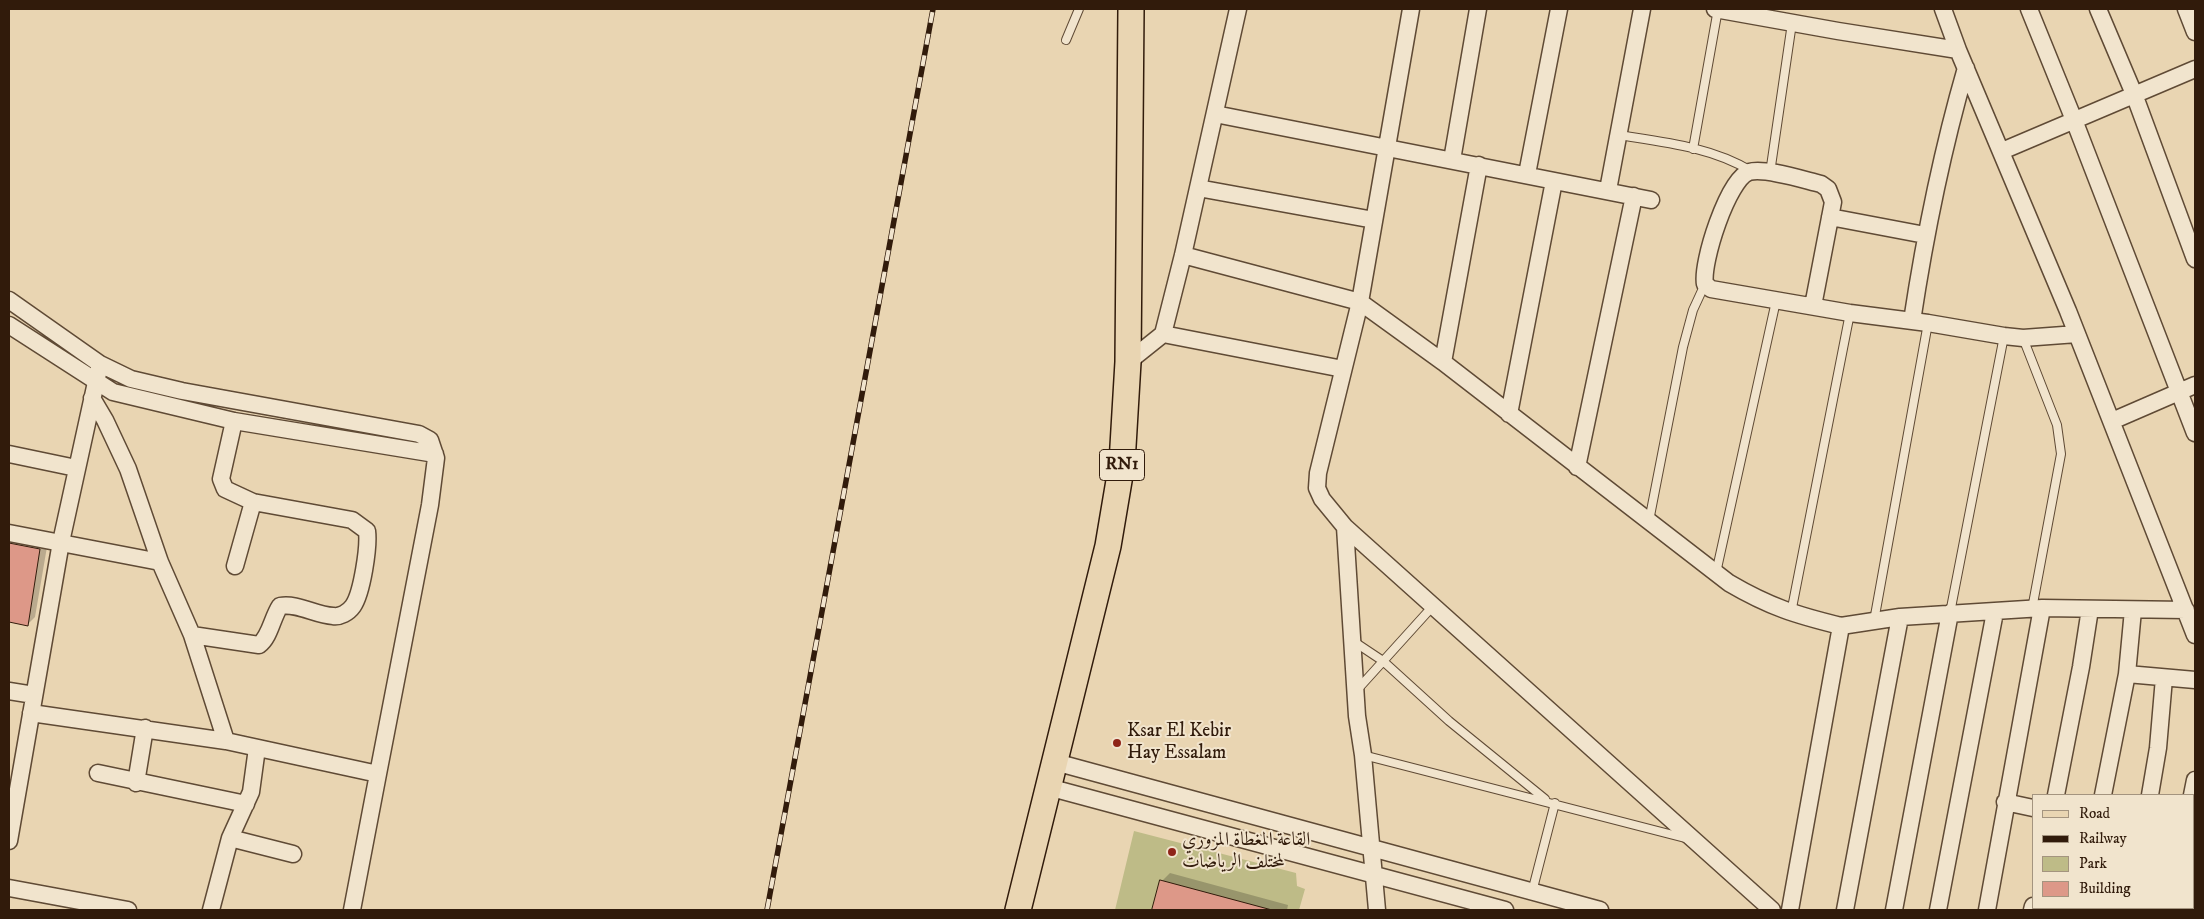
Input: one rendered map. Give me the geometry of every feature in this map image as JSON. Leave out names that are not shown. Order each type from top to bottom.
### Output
[{"type":"main road","name":"RN1","points":[[1018,910],[1114,512],[1122,463],[1128,362],[1131,9]]},
{"type":"street","points":[[1128,362],[1163,334],[1183,255],[1238,9]]},
{"type":"street","points":[[1411,9],[1360,302],[1323,447],[1317,488],[1322,499],[1345,527],[1772,910]]},
{"type":"street","points":[[1452,160],[1478,9]]},
{"type":"street","points":[[1527,174],[1559,9]]},
{"type":"street","points":[[1608,190],[1642,9]]},
{"type":"street","points":[[1717,9],[1958,50]]},
{"type":"street","points":[[1943,9],[1958,50],[2002,151],[2077,334],[2195,635]]},
{"type":"street","points":[[2029,9],[2195,433]]},
{"type":"street","points":[[2098,9],[2134,94],[2195,259]]},
{"type":"street","points":[[2186,9],[2195,32]]},
{"type":"street","points":[[1920,322],[1925,235],[1947,134],[1966,68]]},
{"type":"street","points":[[2002,151],[2195,69]]},
{"type":"street","points":[[1215,114],[1652,200]]},
{"type":"street","points":[[1443,362],[1479,165]]},
{"type":"street","points":[[1813,306],[1832,202],[1828,189],[1822,184],[1770,173],[1751,171],[1741,176],[1729,196],[1705,262],[1704,284],[1719,291],[1776,301],[2004,336],[2023,338],[2077,334]]},
{"type":"street","points":[[1509,414],[1554,181]]},
{"type":"street","points":[[1198,188],[1374,220]]},
{"type":"street","points":[[1578,467],[1634,196]]},
{"type":"street","points":[[1830,217],[1925,235]]},
{"type":"street","points":[[1183,255],[1360,302],[1443,362],[1716,573],[1762,602],[1791,614],[1841,626],[1900,617],[2037,608],[2186,610]]},
{"type":"street","points":[[9,300],[100,364],[131,379],[152,385],[419,434],[430,440],[436,454],[430,505],[352,910]]},
{"type":"street","points":[[9,325],[94,390],[113,392],[234,421],[436,454]]},
{"type":"street","points":[[1163,334],[1343,369]]},
{"type":"street","points":[[9,841],[61,542],[100,364]]},
{"type":"street","points":[[2112,421],[2195,385]]},
{"type":"street","points":[[94,390],[105,420],[128,469],[160,562],[192,635],[226,741]]},
{"type":"street","points":[[192,635],[259,645],[267,635],[273,617],[280,606],[288,605],[332,616],[345,613],[354,605],[368,542],[368,531],[352,520],[253,502],[225,489],[221,480],[234,421]]},
{"type":"street","points":[[9,454],[76,468]]},
{"type":"street","points":[[236,566],[253,502]]},
{"type":"street","points":[[1345,527],[1355,692],[1363,755],[1372,875],[1377,910]]},
{"type":"street","points":[[9,533],[160,562]]},
{"type":"street","points":[[1987,910],[2037,608]]},
{"type":"street","points":[[2056,794],[2081,667],[2090,609]]},
{"type":"street","points":[[2103,794],[2127,674],[2133,610]]},
{"type":"street","points":[[1938,910],[1995,612]]},
{"type":"street","points":[[1894,910],[1950,613]]},
{"type":"street","points":[[1845,910],[1900,617]]},
{"type":"street","points":[[1790,910],[1841,626]]},
{"type":"street","points":[[2127,674],[2195,680]]},
{"type":"street","points":[[2150,794],[2158,748],[2164,678]]},
{"type":"street","points":[[9,691],[34,694]]},
{"type":"street","points":[[31,713],[226,741],[378,774]]},
{"type":"street","points":[[136,782],[145,728]]},
{"type":"street","points":[[211,910],[230,838],[251,792],[257,748]]},
{"type":"street","points":[[1055,762],[1600,910]]},
{"type":"street","points":[[98,774],[246,804]]},
{"type":"street","points":[[2192,794],[2195,780]]},
{"type":"street","points":[[1048,787],[1505,910]]},
{"type":"street","points":[[2006,802],[2032,808]]},
{"type":"street","points":[[230,838],[293,854]]},
{"type":"street","points":[[9,888],[128,910]]},
{"type":"lane","points":[[1066,40],[1079,9]]},
{"type":"lane","points":[[1694,149],[1717,9]]},
{"type":"lane","points":[[1770,173],[1792,23]]},
{"type":"lane","points":[[1619,135],[1694,149],[1735,162],[1751,171]]},
{"type":"lane","points":[[1649,523],[1683,347],[1693,310],[1704,284]]},
{"type":"lane","points":[[1716,573],[1776,301]]},
{"type":"lane","points":[[1791,614],[1850,313]]},
{"type":"lane","points":[[1874,621],[1920,322]]},
{"type":"lane","points":[[1950,613],[2004,336]]},
{"type":"lane","points":[[2023,338],[2057,425],[2060,454],[2037,608]]},
{"type":"lane","points":[[1355,692],[1432,606]]},
{"type":"lane","points":[[1352,640],[1383,661],[1449,721],[1552,802]]},
{"type":"lane","points":[[1363,755],[1552,802],[1695,841]]},
{"type":"lane","points":[[1532,892],[1552,802]]},
{"type":"green space","name":"القاعة المغطاة المزوري لمختلف الرياضات","points":[[1134,831],[1296,873],[1297,886],[1305,889],[1299,910],[1115,910]]},
{"type":"building","points":[[9,543],[40,549],[28,626],[9,622]]},
{"type":"building","points":[[1160,880],[1272,910],[1152,910]]},
{"type":"railway","points":[[767,910],[933,9]]},
{"type":"place","name":"Ksar El Kebir Hay Essalam","points":[[1117,743]]},
{"type":"place","name":"القاعة المغطاة المزوري لمختلف الرياضات","points":[[1172,852]]}]
